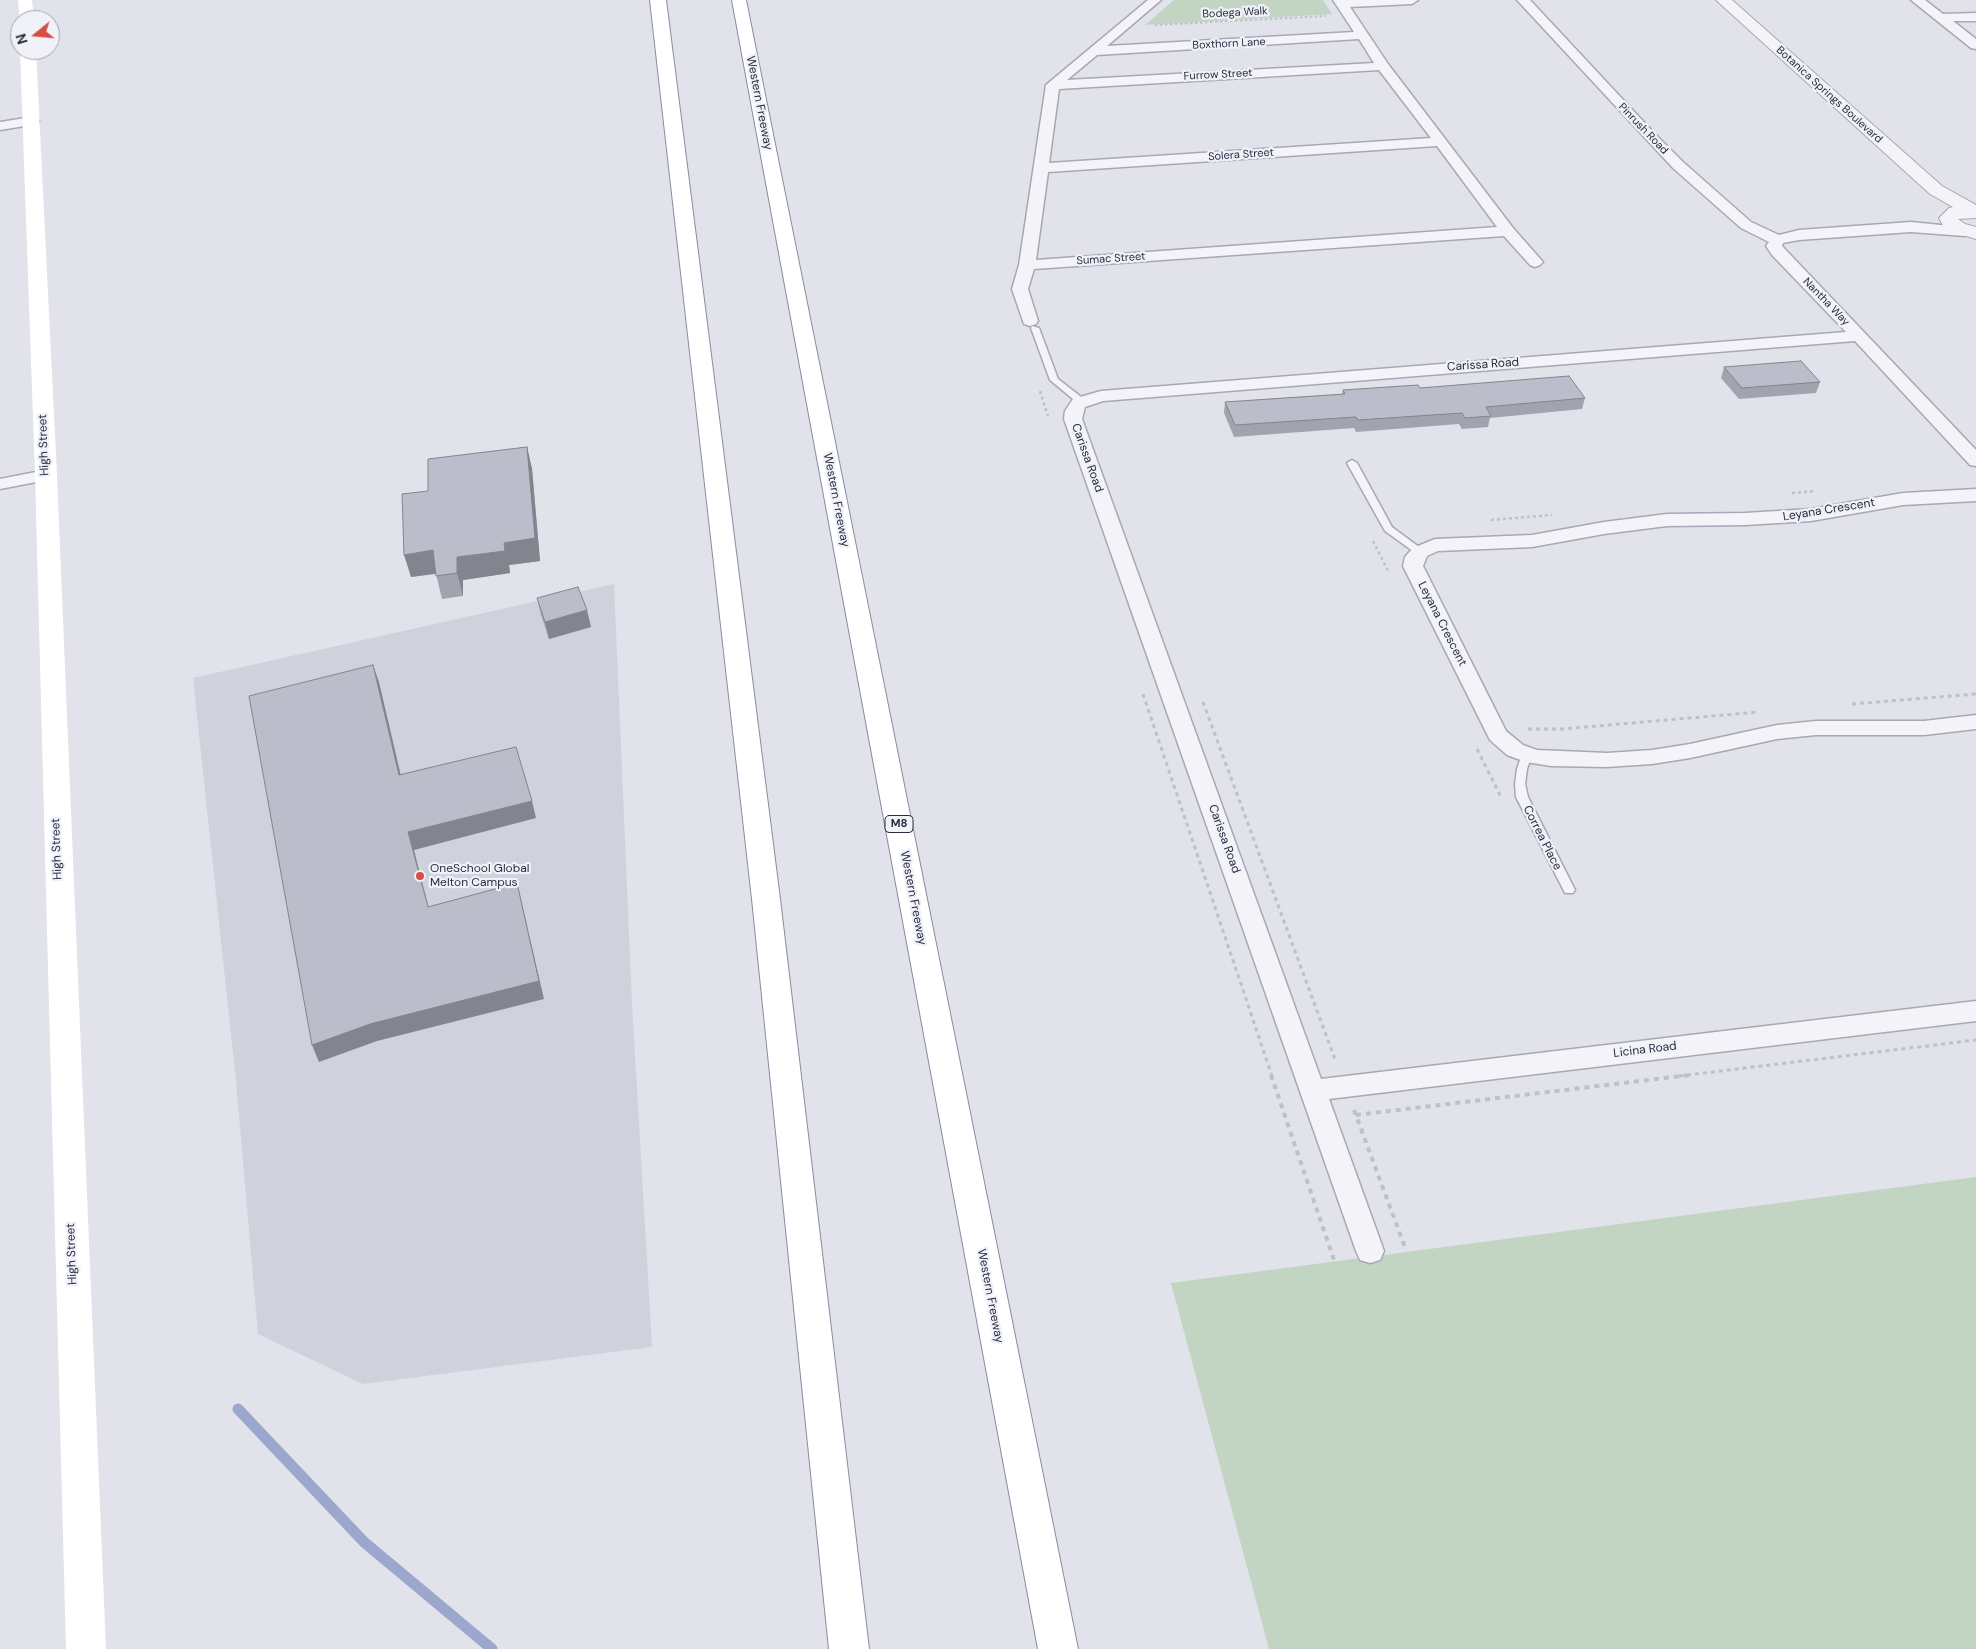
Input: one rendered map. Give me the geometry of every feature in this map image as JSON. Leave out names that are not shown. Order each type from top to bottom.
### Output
[{"type":"main road","points":[[658,0],[766,899],[849,1649]]},
{"type":"main road","name":"Western Freeway","points":[[739,0],[1058,1649]]},
{"type":"main road","name":"High Street","points":[[29,60],[46,475],[86,1649]]},
{"type":"street","points":[[1033,325],[1020,288],[1027,265],[1053,85],[1154,0]]},
{"type":"street","points":[[1412,0],[1343,6],[1383,66],[1508,231],[1535,262]]},
{"type":"street","name":"Pinrush Road","points":[[1523,0],[1650,138],[1746,225],[1777,240]]},
{"type":"street","name":"Botanica Springs Boulevard","points":[[1723,0],[1936,190],[1976,212]]},
{"type":"street","points":[[1917,0],[1976,45]]},
{"type":"street","points":[[1941,18],[1976,17]]},
{"type":"street","name":"Boxthorn Lane","points":[[1094,51],[1363,35]]},
{"type":"street","name":"Furrow Street","points":[[1053,85],[1383,66]]},
{"type":"street","points":[[0,126],[32,121]]},
{"type":"street","name":"Solera Street","points":[[1041,168],[1441,142]]},
{"type":"street","name":"Botanica Springs Boulevard","points":[[1936,190],[1948,217]]},
{"type":"street","points":[[1911,227],[1948,217],[1955,212],[1976,212]]},
{"type":"street","points":[[1948,217],[1952,225],[1971,233]]},
{"type":"street","points":[[1777,240],[1799,235],[1911,227],[1971,233]]},
{"type":"street","name":"Sumac Street","points":[[1027,265],[1508,231]]},
{"type":"street","name":"Nantha Way","points":[[1777,240],[1774,246],[1777,252],[1976,461]]},
{"type":"street","name":"Carissa Road","points":[[1370,1251],[1073,419],[1074,411],[1082,402],[1101,396],[1184,388],[1859,336]]},
{"type":"street","points":[[0,484],[46,475]]},
{"type":"street","name":"Leyana Crescent","points":[[1976,495],[1903,499],[1803,516],[1667,520],[1635,523],[1532,540],[1435,545],[1420,552],[1415,557],[1413,566],[1498,735],[1515,750],[1527,754],[1551,760],[1607,760],[1652,757],[1690,751],[1777,732],[1816,728],[1924,728],[1976,722]]},
{"type":"street","name":"Licina Road","points":[[1314,1090],[1976,1011]]},
{"type":"lane","points":[[1033,325],[1054,380],[1082,402]]},
{"type":"lane","points":[[1352,463],[1388,529],[1420,552]]},
{"type":"lane","name":"Correa Place","points":[[1527,754],[1520,784],[1522,797],[1569,890]]},
{"type":"path","name":"Bodega Walk","points":[[1122,27],[1343,6]]},
{"type":"path","points":[[1040,391],[1049,418]]},
{"type":"path","points":[[1142,692],[1334,1260]]},
{"type":"path","points":[[1848,705],[1976,694]]},
{"type":"path","points":[[1200,696],[1406,1250]]},
{"type":"path","points":[[1489,719],[1508,717],[1519,729],[1562,729],[1759,712]]},
{"type":"path","points":[[1356,1115],[1976,1040]]},
{"type":"shaded area","name":"OneSchool Global Melton Campus","points":[[614,584],[632,1004],[652,1347],[363,1384],[258,1334],[236,1081],[193,678]]},
{"type":"green space","points":[[1174,0],[1323,0],[1332,14],[1145,25]]},
{"type":"green space","points":[[1976,1177],[1976,1649],[1269,1649],[1171,1283]]},
{"type":"building","points":[[1801,361],[1820,382],[1742,388],[1724,367]]},
{"type":"building","points":[[1569,376],[1585,398],[1486,407],[1491,416],[1465,418],[1462,413],[1358,420],[1356,417],[1235,425],[1225,402],[1345,394],[1343,390],[1418,385],[1420,388]]},
{"type":"building","points":[[527,447],[535,538],[504,543],[505,551],[457,557],[457,573],[436,576],[433,550],[404,555],[402,494],[428,491],[428,459]]},
{"type":"building","points":[[578,587],[587,610],[545,622],[537,598]]},
{"type":"building","points":[[373,665],[399,775],[516,747],[532,801],[408,832],[428,907],[517,883],[539,981],[370,1024],[312,1045],[249,696]]},
{"type":"waterway","points":[[238,1409],[364,1542],[492,1649]]},
{"type":"place","name":"OneSchool Global Melton Campus","points":[[420,876]]}]
